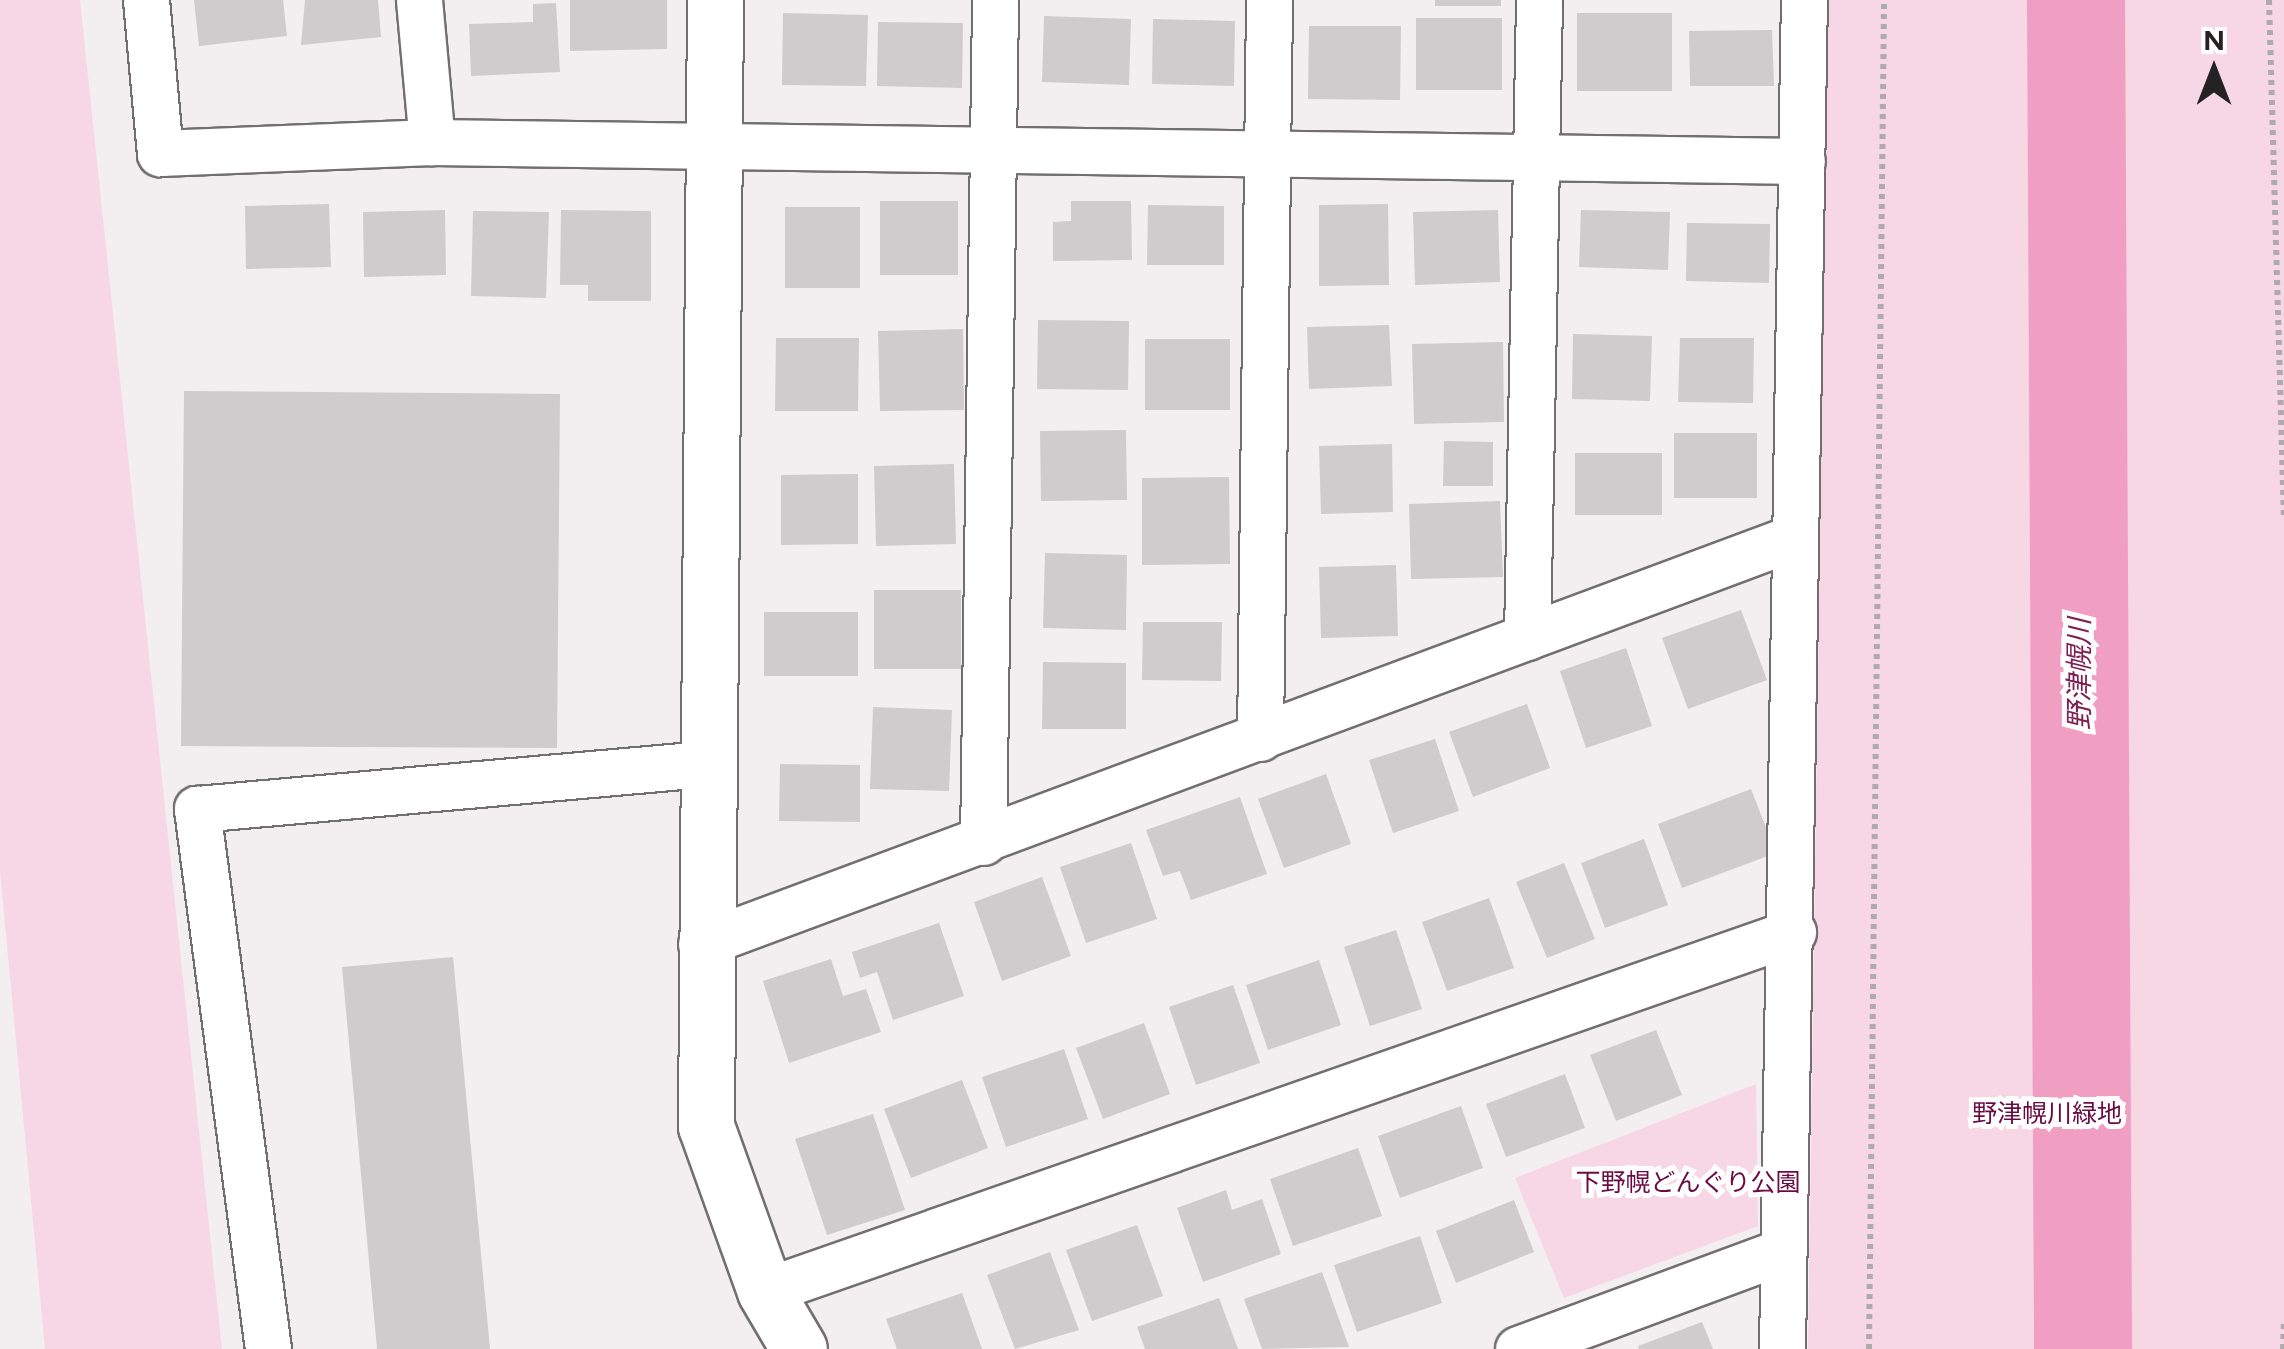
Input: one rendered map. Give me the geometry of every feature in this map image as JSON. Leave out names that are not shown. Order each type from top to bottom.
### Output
[{"type":"street","points":[[146,0],[160,153],[432,142],[1268,158],[1802,161]]},
{"type":"street","points":[[419,0],[432,142]]},
{"type":"street","points":[[715,0],[701,944],[706,1126],[764,1291],[799,1349]]},
{"type":"street","points":[[983,842],[995,0]]},
{"type":"street","points":[[1260,738],[1270,0]]},
{"type":"street","points":[[1527,637],[1538,0]]},
{"type":"street","points":[[1782,1349],[1793,932],[1804,0]]},
{"type":"street","points":[[701,944],[1795,538]]},
{"type":"street","points":[[268,1349],[196,809],[704,764]]},
{"type":"street","points":[[764,1291],[1793,932]]},
{"type":"street","points":[[1518,1349],[1783,1251]]},
{"type":"path","points":[[1869,1349],[1884,0]]},
{"type":"path","points":[[2268,0],[2284,520]]},
{"type":"path","points":[[2283,1349],[2284,1320]]},
{"type":"green space","points":[[0,0],[80,0],[222,1349],[45,1349],[0,871]]},
{"type":"green space","name":"野津幌川緑地","points":[[1828,0],[2284,0],[2284,1349],[1808,1349]]},
{"type":"green space","name":"下野幌どんぐり公園","points":[[1756,1084],[1758,1226],[1564,1298],[1515,1178]]},
{"type":"building","points":[[194,0],[283,0],[287,36],[199,46]]},
{"type":"building","points":[[305,0],[378,0],[381,37],[301,45]]},
{"type":"building","points":[[570,0],[667,0],[667,49],[570,51]]},
{"type":"building","points":[[1435,0],[1501,0],[1501,6],[1435,6]]},
{"type":"building","points":[[556,3],[560,72],[471,76],[469,24],[533,22],[533,4]]},
{"type":"building","points":[[783,13],[868,15],[866,86],[782,85]]},
{"type":"building","points":[[1577,13],[1672,13],[1672,91],[1577,91]]},
{"type":"building","points":[[1044,16],[1131,19],[1129,85],[1042,82]]},
{"type":"building","points":[[1416,18],[1502,18],[1502,90],[1416,90]]},
{"type":"building","points":[[1153,19],[1235,21],[1234,86],[1152,84]]},
{"type":"building","points":[[878,22],[963,23],[962,88],[877,86]]},
{"type":"building","points":[[1309,26],[1401,26],[1400,100],[1308,99]]},
{"type":"building","points":[[1772,30],[1774,86],[1690,86],[1689,31]]},
{"type":"building","points":[[880,201],[958,201],[958,275],[880,275]]},
{"type":"building","points":[[1071,201],[1131,201],[1132,260],[1053,261],[1053,222],[1071,221]]},
{"type":"building","points":[[329,204],[331,267],[246,269],[245,206]]},
{"type":"building","points":[[1388,204],[1389,285],[1319,286],[1319,205]]},
{"type":"building","points":[[1148,205],[1224,206],[1224,265],[1147,265]]},
{"type":"building","points":[[785,207],[860,207],[860,288],[785,288]]},
{"type":"building","points":[[445,210],[446,275],[364,277],[363,212]]},
{"type":"building","points":[[561,210],[651,211],[651,301],[588,301],[588,285],[560,285]]},
{"type":"building","points":[[1498,210],[1500,282],[1415,285],[1413,212]]},
{"type":"building","points":[[1581,210],[1670,212],[1668,270],[1579,267]]},
{"type":"building","points":[[473,211],[549,212],[546,298],[471,296]]},
{"type":"building","points":[[1687,223],[1770,224],[1769,283],[1686,281]]},
{"type":"building","points":[[1038,320],[1129,321],[1128,390],[1037,389]]},
{"type":"building","points":[[1389,325],[1392,386],[1309,389],[1307,327]]},
{"type":"building","points":[[963,329],[964,410],[880,411],[878,331]]},
{"type":"building","points":[[1573,334],[1652,336],[1650,401],[1572,399]]},
{"type":"building","points":[[776,338],[859,338],[858,411],[775,411]]},
{"type":"building","points":[[1680,338],[1754,338],[1753,403],[1678,402]]},
{"type":"building","points":[[1145,339],[1230,339],[1230,410],[1145,410]]},
{"type":"building","points":[[1503,342],[1504,422],[1414,424],[1412,344]]},
{"type":"building","points":[[184,391],[560,394],[557,748],[181,746]]},
{"type":"building","points":[[1126,430],[1127,500],[1041,501],[1040,431]]},
{"type":"building","points":[[1674,433],[1757,433],[1757,498],[1674,498]]},
{"type":"building","points":[[1444,441],[1493,442],[1493,486],[1443,486]]},
{"type":"building","points":[[1392,444],[1393,512],[1321,514],[1319,446]]},
{"type":"building","points":[[1575,453],[1662,453],[1662,515],[1575,515]]},
{"type":"building","points":[[954,464],[956,544],[876,546],[874,466]]},
{"type":"building","points":[[858,474],[858,544],[781,545],[781,475]]},
{"type":"building","points":[[1229,477],[1230,564],[1142,565],[1142,478]]},
{"type":"building","points":[[1500,501],[1503,577],[1411,579],[1409,504]]},
{"type":"building","points":[[1045,553],[1127,555],[1126,630],[1043,628]]},
{"type":"building","points":[[1396,565],[1398,636],[1321,638],[1319,567]]},
{"type":"building","points":[[874,590],[961,590],[961,669],[874,669]]},
{"type":"building","points":[[1741,610],[1767,680],[1688,709],[1662,638]]},
{"type":"building","points":[[764,612],[858,612],[858,676],[764,676]]},
{"type":"building","points":[[1143,622],[1222,622],[1221,681],[1142,680]]},
{"type":"building","points":[[1626,648],[1652,726],[1586,748],[1560,671]]},
{"type":"building","points":[[1043,662],[1126,663],[1126,729],[1042,729]]},
{"type":"building","points":[[1527,704],[1550,768],[1473,797],[1449,732]]},
{"type":"building","points":[[873,707],[952,710],[949,791],[870,789]]},
{"type":"building","points":[[1435,739],[1459,811],[1393,833],[1369,760]]},
{"type":"building","points":[[780,764],[860,765],[860,822],[779,821]]},
{"type":"building","points":[[1326,774],[1351,844],[1284,868],[1258,799]]},
{"type":"building","points":[[1751,789],[1776,853],[1682,888],[1658,824]]},
{"type":"building","points":[[1240,797],[1267,874],[1191,900],[1180,871],[1163,876],[1146,830]]},
{"type":"building","points":[[1644,839],[1668,905],[1605,928],[1581,863]]},
{"type":"building","points":[[1131,843],[1157,919],[1086,943],[1060,867]]},
{"type":"building","points":[[1564,863],[1595,939],[1547,958],[1516,882]]},
{"type":"building","points":[[1042,877],[1071,956],[1002,981],[974,902]]},
{"type":"building","points":[[1489,898],[1514,968],[1447,991],[1422,922]]},
{"type":"building","points":[[939,923],[964,996],[893,1020],[877,972],[860,978],[852,952]]},
{"type":"building","points":[[1396,930],[1422,1009],[1370,1026],[1344,947]]},
{"type":"building","points":[[453,957],[490,1349],[377,1349],[342,967]]},
{"type":"building","points":[[831,959],[843,996],[866,989],[881,1032],[789,1063],[763,981]]},
{"type":"building","points":[[1319,960],[1341,1025],[1268,1050],[1246,985]]},
{"type":"building","points":[[1233,985],[1260,1063],[1196,1085],[1169,1007]]},
{"type":"building","points":[[1144,1023],[1170,1094],[1103,1119],[1076,1048]]},
{"type":"building","points":[[1656,1030],[1682,1095],[1616,1121],[1590,1055]]},
{"type":"building","points":[[1064,1049],[1088,1119],[1006,1147],[982,1077]]},
{"type":"building","points":[[1565,1074],[1585,1128],[1506,1157],[1486,1104]]},
{"type":"building","points":[[962,1080],[988,1148],[911,1178],[884,1109]]},
{"type":"building","points":[[1461,1106],[1483,1168],[1400,1198],[1378,1136]]},
{"type":"building","points":[[873,1114],[905,1210],[827,1235],[795,1139]]},
{"type":"building","points":[[1358,1148],[1382,1216],[1293,1246],[1270,1179]]},
{"type":"building","points":[[1226,1190],[1232,1210],[1262,1199],[1281,1254],[1203,1282],[1177,1208]]},
{"type":"building","points":[[1514,1200],[1534,1252],[1456,1283],[1436,1231]]},
{"type":"building","points":[[1137,1225],[1163,1296],[1092,1321],[1066,1250]]},
{"type":"building","points":[[1420,1236],[1442,1303],[1357,1332],[1334,1265]]},
{"type":"building","points":[[1050,1252],[1079,1330],[1015,1349],[987,1275]]},
{"type":"building","points":[[1322,1272],[1349,1347],[1262,1349],[1244,1299]]},
{"type":"building","points":[[962,1293],[982,1349],[897,1349],[886,1319]]},
{"type":"building","points":[[1219,1298],[1238,1349],[1145,1349],[1137,1327]]},
{"type":"building","points":[[1702,1322],[1713,1349],[1639,1349],[1638,1346]]},
{"type":"waterway","name":"野津幌川","points":[[2076,0],[2083,1349]]}]
